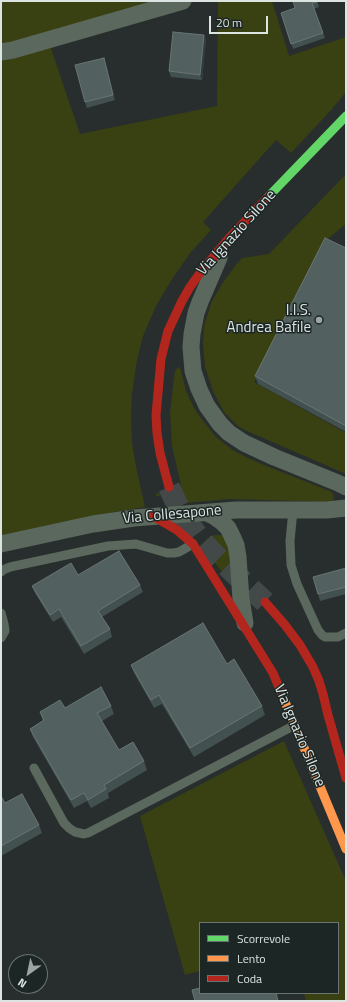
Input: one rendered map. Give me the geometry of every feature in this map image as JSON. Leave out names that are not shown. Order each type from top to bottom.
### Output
[{"type":"street","points":[[1,52],[13,50],[182,1]]},
{"type":"street","name":"Via Ignazio Silone","points":[[169,487],[160,453],[156,414],[161,359],[164,344],[173,319],[187,292],[204,267],[231,236],[346,116]]},
{"type":"street","points":[[231,236],[204,291],[196,313],[194,324],[192,361],[195,376],[203,398],[212,414],[220,424],[229,433],[237,438],[255,448],[346,487]]},
{"type":"street","name":"Via Collesapone","points":[[1,544],[93,524],[153,516],[246,510],[326,510],[346,508]]},
{"type":"street","points":[[232,536],[232,528],[236,518],[240,513],[246,510]]},
{"type":"street","points":[[192,544],[192,537],[196,526],[207,513],[216,517],[222,522],[228,528],[232,536]]},
{"type":"street","name":"Via Ignazio Silone","points":[[153,516],[177,530],[192,544],[273,673],[346,849]]},
{"type":"street","name":"Via Ignazio Silone","points":[[232,536],[236,545],[238,557],[241,598],[246,628]]},
{"type":"street","name":"Via Ignazio Silone","points":[[264,602],[285,625],[300,645],[313,667],[323,694],[346,778]]},
{"type":"lane","points":[[293,510],[290,541],[291,565],[297,584],[322,635],[332,638],[346,633]]},
{"type":"lane","points":[[1,572],[10,566],[108,546],[136,544],[167,553],[174,553],[179,552],[192,544]]},
{"type":"lane","points":[[1,613],[5,630],[1,638]]},
{"type":"lane","points":[[34,768],[64,823],[75,832],[88,834],[295,725]]},
{"type":"green space","points":[[1,1],[158,1],[46,34],[80,134],[217,106],[218,1],[272,1],[289,56],[346,37],[346,92],[291,153],[276,140],[203,222],[211,230],[191,252],[172,279],[156,306],[143,336],[137,360],[132,394],[132,443],[145,507],[114,512],[1,536]]},
{"type":"green space","points":[[346,174],[346,224],[324,242],[254,382],[346,433],[346,474],[238,426],[224,412],[213,391],[205,367],[203,343],[204,326],[212,301],[235,266],[242,258],[269,254]]},
{"type":"green space","points":[[178,367],[180,368],[186,391],[194,408],[216,437],[234,451],[248,458],[332,492],[334,497],[332,502],[230,499],[173,504],[171,494],[156,496],[156,494],[181,485],[172,446],[170,412],[175,371]]},
{"type":"green space","points":[[215,535],[221,535],[228,542],[236,592],[203,546],[206,540]]},
{"type":"green space","points":[[284,741],[346,881],[346,1001],[306,1001],[304,994],[339,994],[339,922],[199,922],[199,971],[185,975],[140,816]]},
{"type":"building","points":[[293,1],[317,1],[312,3],[323,33],[291,44],[281,13],[295,8]]},
{"type":"building","points":[[173,32],[204,35],[200,75],[169,71]]},
{"type":"building","points":[[104,58],[113,95],[85,102],[75,65]]},
{"type":"building","name":"I.I.S. Andrea Bafile","points":[[325,238],[346,248],[346,426],[255,376]]},
{"type":"building","points":[[119,551],[140,585],[98,611],[110,629],[81,646],[59,609],[50,615],[32,586],[71,563],[78,575]]},
{"type":"building","points":[[346,568],[346,587],[318,594],[313,577]]},
{"type":"building","points":[[203,623],[227,664],[234,659],[262,706],[190,748],[159,695],[151,700],[131,665]]},
{"type":"building","points":[[101,687],[111,706],[97,713],[119,750],[133,742],[144,761],[104,785],[106,789],[88,800],[84,793],[71,800],[30,729],[44,720],[40,712],[60,700],[65,708]]},
{"type":"building","points":[[22,794],[39,825],[1,846],[1,796],[5,803]]},
{"type":"building","points":[[199,988],[199,994],[276,994],[278,1001],[195,1001],[192,990]]},
{"type":"tunnel","points":[[169,487],[181,513],[201,540],[265,602]]},
{"type":"traffic: fast","points":[[268,197],[346,116]]},
{"type":"traffic: slow","points":[[283,697],[346,849]]},
{"type":"traffic: jam","points":[[169,487],[160,453],[156,415],[161,359],[168,331],[182,301],[200,273],[231,236],[268,197]]},
{"type":"traffic: jam","points":[[153,516],[177,530],[193,544],[273,673],[283,697]]},
{"type":"traffic: jam","points":[[265,602],[300,645],[313,667],[323,694],[346,778]]},
{"type":"place","name":"I.I.S. Andrea Bafile","points":[[319,320]]}]
